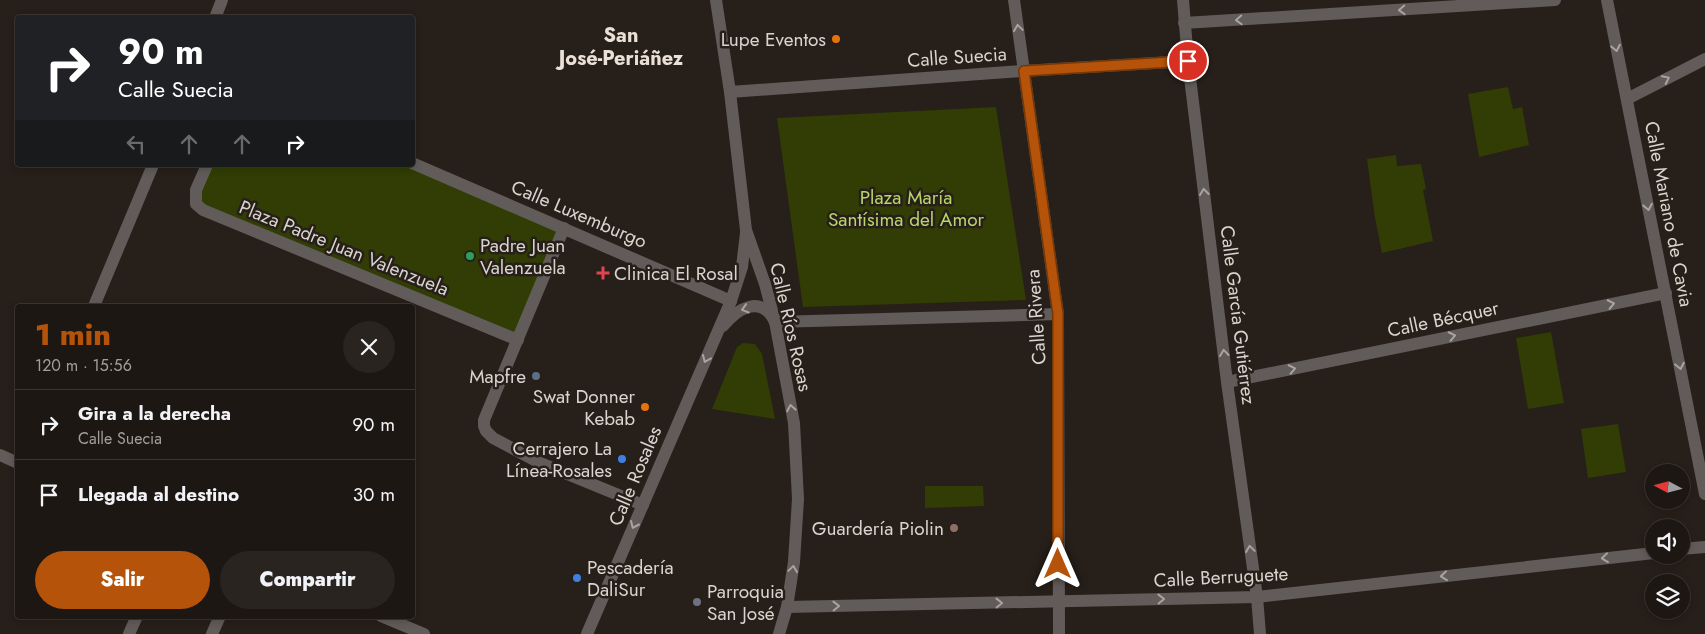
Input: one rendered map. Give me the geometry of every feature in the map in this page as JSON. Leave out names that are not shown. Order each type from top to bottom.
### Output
[{"type":"street","points":[[216,15],[222,0]]},
{"type":"street","name":"Calle Ríos Rosas","points":[[716,0],[730,92],[746,230],[765,284],[775,322],[794,423],[798,499],[794,562],[788,607],[779,634]]},
{"type":"street","name":"Calle Rivera","points":[[1014,0],[1058,314],[1059,634]]},
{"type":"street","name":"Calle García Gutiérrez","points":[[1183,0],[1188,61],[1257,597],[1260,634]]},
{"type":"street","points":[[1184,23],[1555,0]]},
{"type":"street","name":"Calle Mariano de Cavia","points":[[1607,0],[1705,494]]},
{"type":"street","points":[[1626,99],[1705,60]]},
{"type":"street","name":"Calle Suecia","points":[[730,92],[1188,61]]},
{"type":"street","name":"Calle Luxemburgo","points":[[415,164],[731,301]]},
{"type":"street","points":[[95,304],[152,167]]},
{"type":"street","name":"Plaza Padre Juan Valenzuela","points":[[206,167],[196,190],[196,204],[203,210],[518,340]]},
{"type":"street","points":[[564,228],[484,420],[484,426],[493,438],[538,462],[643,505]]},
{"type":"street","name":"Calle Rosales","points":[[587,634],[731,301],[742,267],[746,230]]},
{"type":"street","name":"Calle Bécquer","points":[[1228,382],[1666,293]]},
{"type":"street","name":"Calle Rosales","points":[[717,333],[737,312],[750,307],[760,306],[768,310],[775,322]]},
{"type":"street","points":[[775,322],[1058,314]]},
{"type":"street","points":[[0,455],[15,462]]},
{"type":"street","points":[[1690,549],[1705,547]]},
{"type":"street","name":"Calle Berruguete","points":[[788,607],[1257,597],[1645,553]]},
{"type":"street","points":[[129,634],[136,619]]},
{"type":"street","points":[[212,634],[219,619]]},
{"type":"street","points":[[385,619],[400,630],[424,634]]},
{"type":"green space","points":[[1508,87],[1513,109],[1522,107],[1529,145],[1479,157],[1468,94]]},
{"type":"green space","name":"Plaza María Santísima del Amor","points":[[996,107],[1026,300],[803,307],[777,118]]},
{"type":"green space","points":[[1396,155],[1397,166],[1421,164],[1426,189],[1423,190],[1433,241],[1382,253],[1367,159]]},
{"type":"green space","points":[[415,166],[564,228],[518,340],[203,210],[196,190],[206,167]]},
{"type":"green space","points":[[1551,332],[1564,403],[1528,409],[1516,338]]},
{"type":"green space","points":[[743,343],[755,344],[762,354],[775,419],[712,409],[737,347]]},
{"type":"green space","points":[[1618,424],[1626,472],[1588,478],[1581,429]]},
{"type":"green space","points":[[925,486],[983,486],[984,506],[925,508]]},
{"type":"place","name":"Lupe Eventos","points":[[836,39]]},
{"type":"place","name":"Padre Juan Valenzuela","points":[[470,256]]},
{"type":"place","name":"Clinica El Rosal","points":[[603,273]]},
{"type":"place","name":"Mapfre","points":[[536,376]]},
{"type":"place","name":"Swat Donner Kebab","points":[[645,407]]},
{"type":"place","name":"Cerrajero La Línea-Rosales","points":[[622,459]]},
{"type":"place","name":"Guardería Piolin","points":[[954,528]]},
{"type":"place","name":"Pescadería DaliSur","points":[[577,578]]},
{"type":"place","name":"Parroquia San José","points":[[697,602]]},
{"type":"district","name":"San José-Periáñez","points":[[621,46]]},
{"type":"route","points":[[1058,564],[1058,314],[1024,71],[1188,61]]}]
